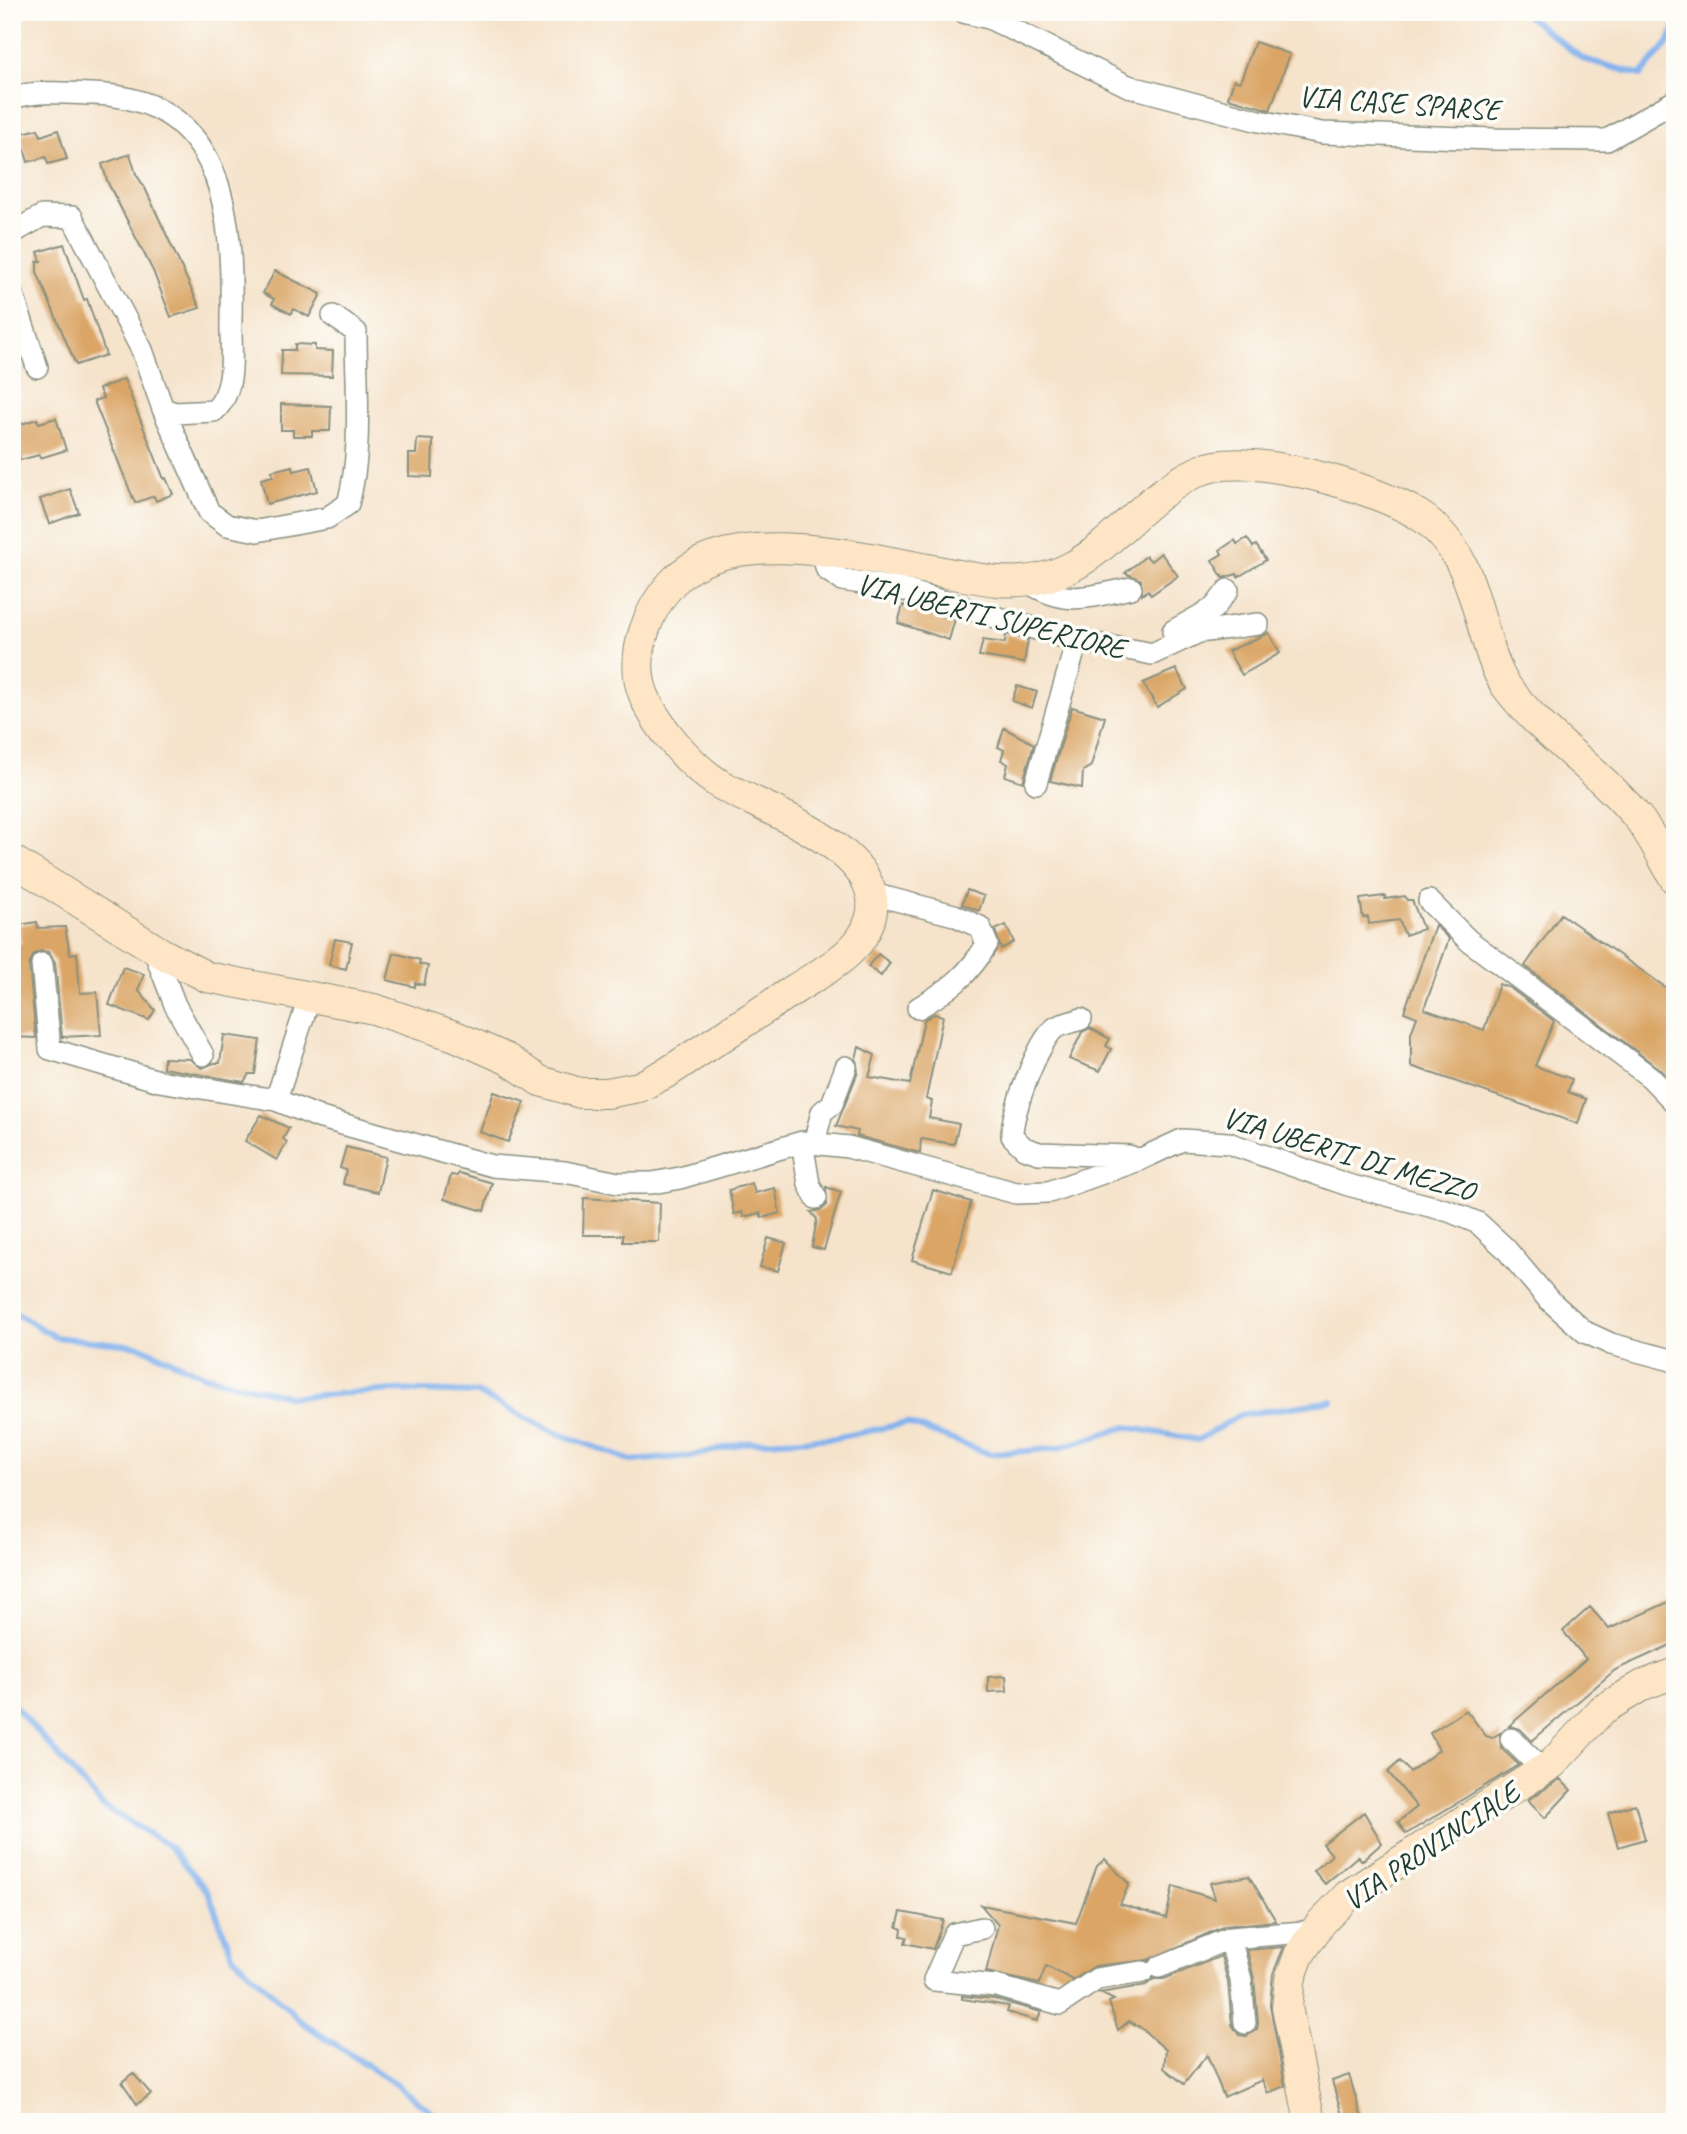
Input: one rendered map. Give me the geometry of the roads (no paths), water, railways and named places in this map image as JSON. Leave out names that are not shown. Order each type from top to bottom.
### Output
[{"type":"main road","name":"VIA UBERTI SUPERIORE","points":[[869,892],[862,873],[840,850],[764,804],[718,783],[680,751],[654,713],[640,684],[640,650],[650,613],[675,579],[699,564],[732,551],[821,550],[866,556],[961,577],[1028,582],[1078,566],[1175,482],[1207,467],[1235,462],[1282,469],[1369,491],[1418,514],[1441,533],[1462,564],[1502,681],[1640,820],[1675,879]]},
{"type":"main road","points":[[13,861],[153,948],[207,977],[309,999],[374,1009],[455,1036],[507,1059],[540,1081],[580,1093],[607,1093],[639,1087],[668,1072],[836,962],[865,933],[871,908],[869,892]]},
{"type":"main road","name":"VIA PROVINCIALE","points":[[1310,2122],[1287,2007],[1290,1980],[1299,1955],[1315,1931],[1348,1895],[1543,1770],[1602,1710],[1643,1685],[1675,1673]]},
{"type":"street","name":"VIA CASE SPARSE","points":[[962,12],[989,18],[1128,86],[1235,115],[1322,133],[1607,140],[1675,101]]},
{"type":"street","points":[[12,98],[44,92],[122,95],[162,111],[200,144],[224,194],[232,253],[229,392],[214,411],[190,414],[163,408]]},
{"type":"street","points":[[12,233],[43,216],[72,217],[142,350],[163,408],[209,512],[227,526],[257,531],[327,518],[348,504],[355,480],[356,332],[333,316]]},
{"type":"street","points":[[12,292],[37,367]]},
{"type":"street","name":"VIA UBERTI SUPERIORE","points":[[821,550],[827,570],[842,580],[901,589],[1077,641],[1152,653],[1199,632],[1258,624]]},
{"type":"street","points":[[1028,582],[1052,597],[1078,600],[1131,588]]},
{"type":"street","points":[[1138,651],[1214,608],[1228,590]]},
{"type":"street","points":[[1036,783],[1077,641]]},
{"type":"street","points":[[869,892],[954,915],[980,928],[987,944],[972,970],[943,993],[918,1008]]},
{"type":"street","points":[[1429,901],[1468,940],[1650,1077],[1675,1103]]},
{"type":"street","points":[[153,948],[176,1005],[203,1055]]},
{"type":"street","name":"VIA UBERTI DI MEZZO","points":[[42,964],[50,1049],[159,1081],[276,1100],[321,1118],[492,1166],[565,1172],[618,1182],[652,1183],[680,1178],[808,1143],[848,1147],[1016,1194],[1049,1192],[1139,1160],[1182,1140],[1228,1143],[1348,1185],[1449,1212],[1478,1223],[1505,1248],[1548,1299],[1585,1332],[1611,1344],[1675,1361]]},
{"type":"street","points":[[276,1100],[309,999]]},
{"type":"street","points":[[1081,1019],[1054,1029],[1037,1058],[1015,1110],[1012,1136],[1024,1148],[1039,1153],[1129,1156],[1139,1160]]},
{"type":"street","points":[[816,1198],[809,1184],[808,1143],[822,1112],[832,1104],[846,1067]]},
{"type":"street","points":[[1511,1739],[1543,1770]]},
{"type":"street","points":[[982,1928],[954,1934],[934,1980],[996,1986],[1060,2004],[1097,1979],[1151,1970],[1230,1938],[1315,1931]]},
{"type":"street","points":[[1230,1938],[1241,1980],[1245,2023]]},
{"type":"waterway","points":[[1522,12],[1583,59],[1641,75],[1668,43],[1675,27]]},
{"type":"waterway","points":[[12,1311],[55,1337],[139,1346],[205,1376],[292,1397],[395,1390],[477,1393],[554,1432],[632,1461],[692,1456],[744,1443],[835,1438],[907,1423],[990,1454],[1059,1448],[1126,1427],[1198,1440],[1240,1415],[1332,1401]]},
{"type":"waterway","points":[[12,1703],[103,1806],[169,1846],[208,1892],[233,1956],[303,2023],[397,2085],[444,2122]]}]
